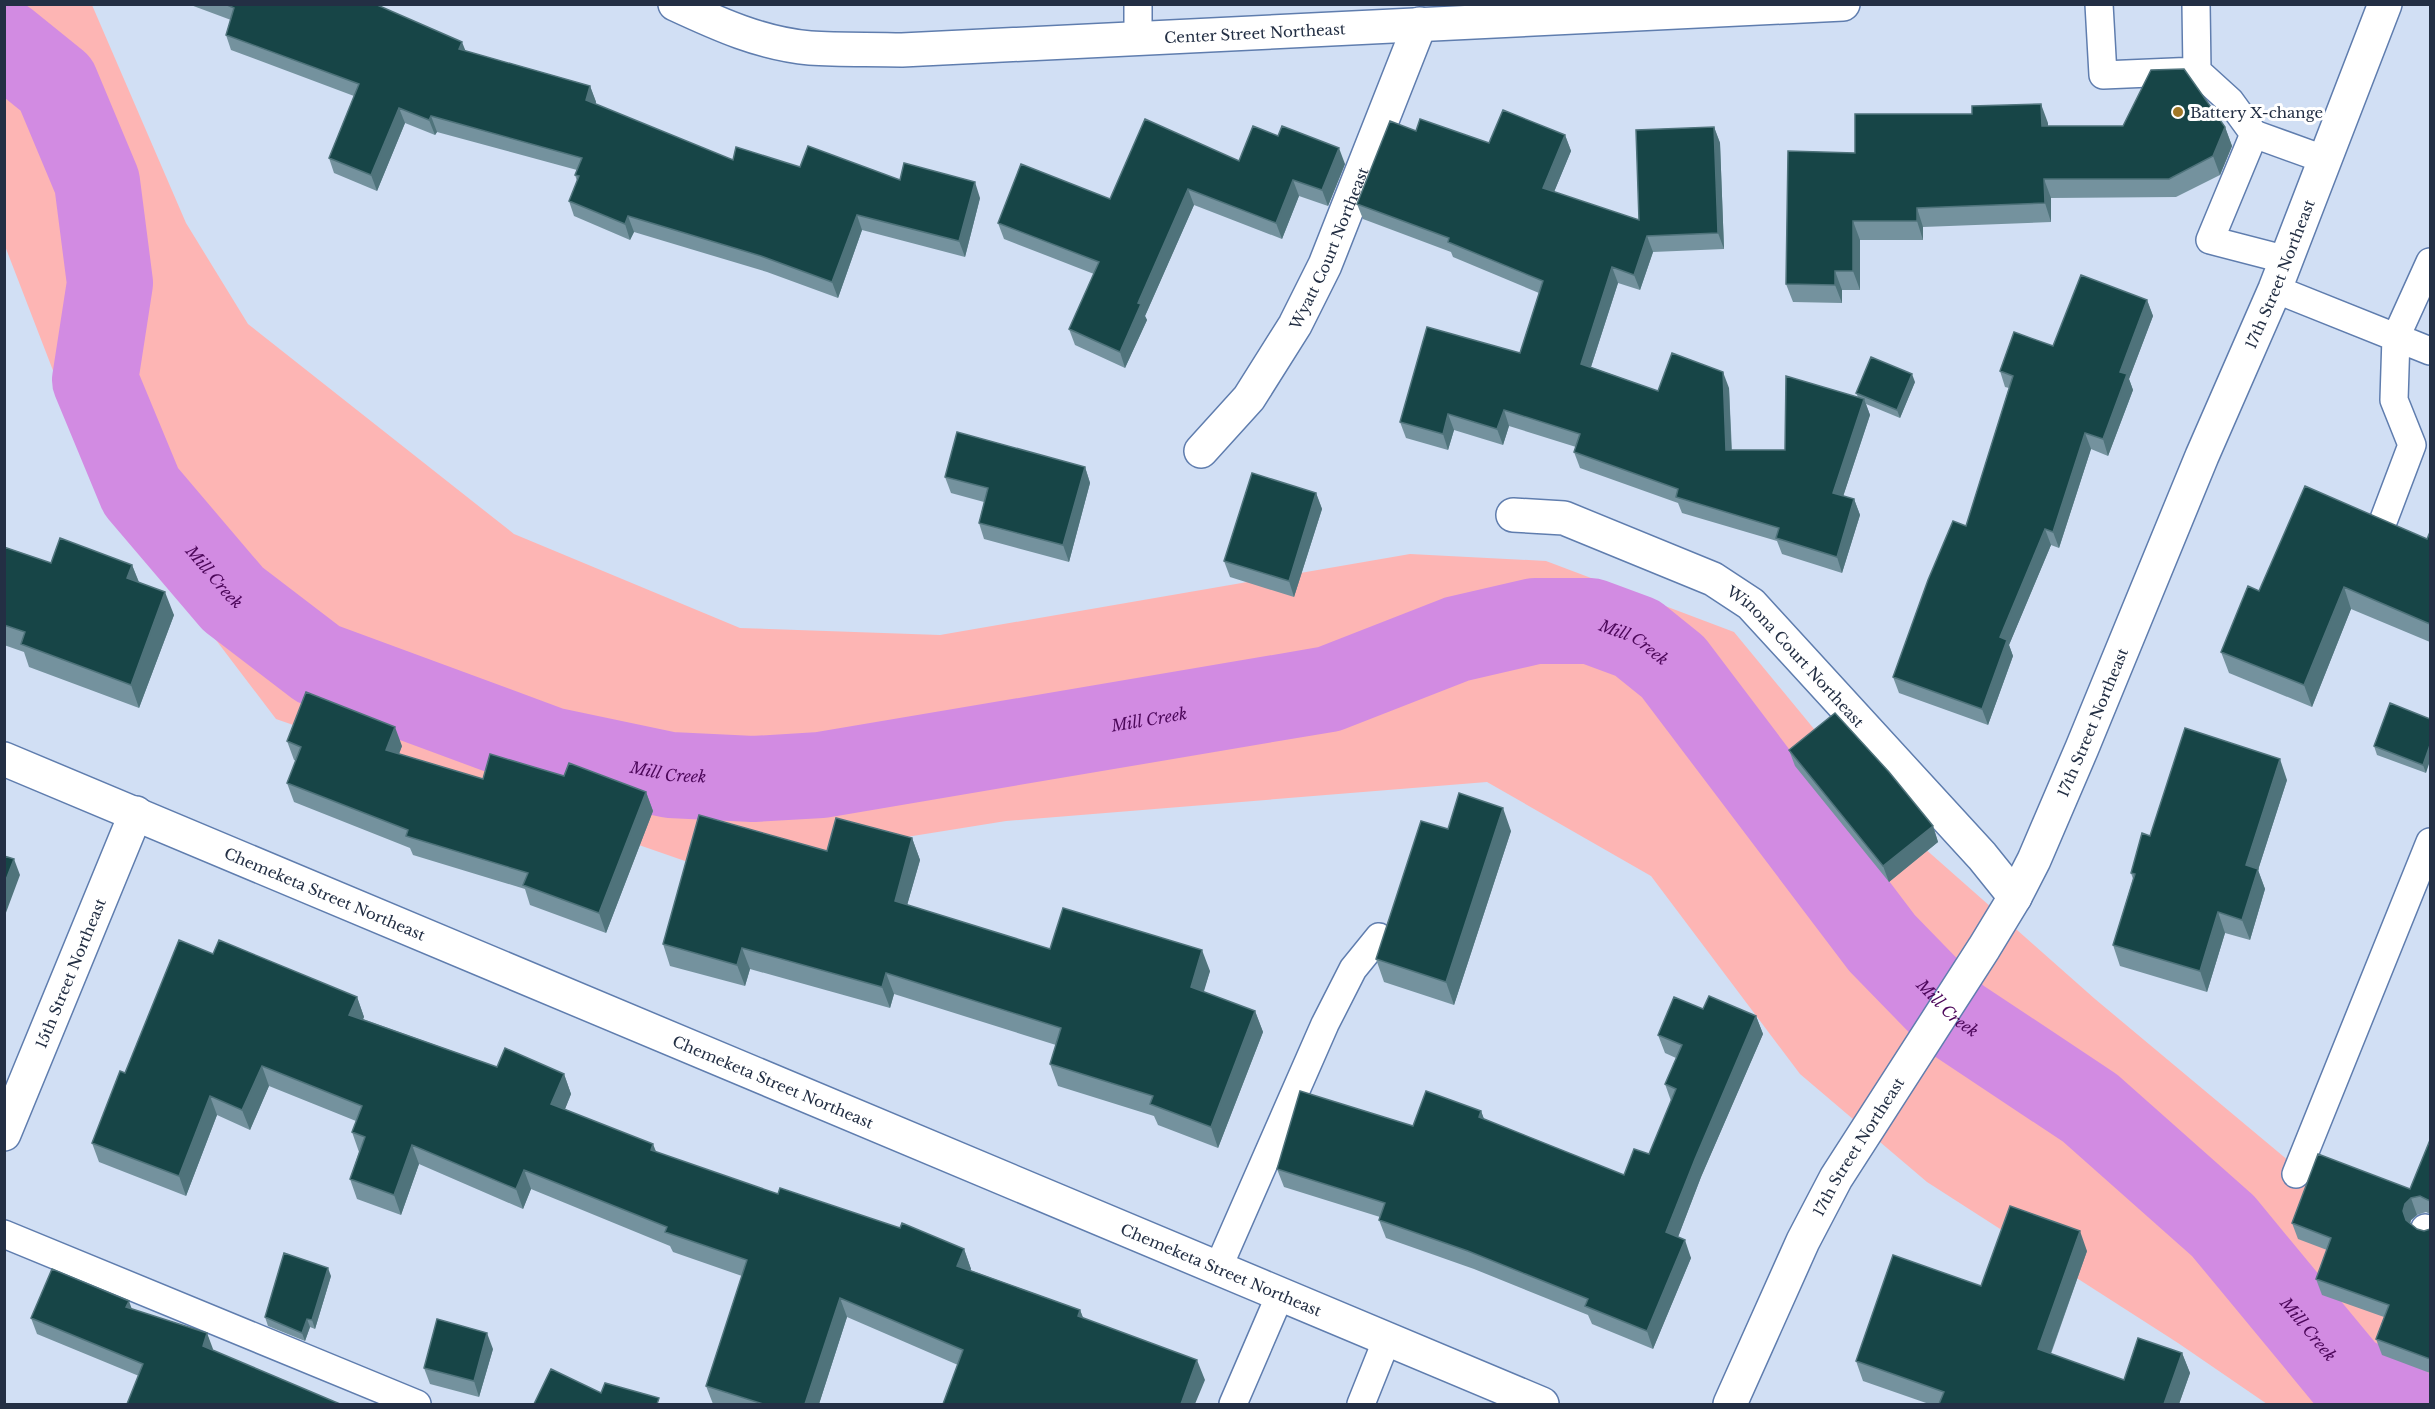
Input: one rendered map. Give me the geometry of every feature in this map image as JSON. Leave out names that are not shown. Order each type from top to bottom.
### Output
[{"type":"street","name":"Center Street Northeast","points":[[675,4],[736,31],[767,40],[808,48],[902,50],[1420,24],[1644,9],[1843,4]]},
{"type":"street","name":"17th Street Northeast","points":[[1730,1404],[1803,1241],[1836,1178],[1984,948],[2034,860],[2202,456],[2281,274],[2385,4]]},
{"type":"street","name":"Wyatt Court Northeast","points":[[1201,451],[1249,398],[1295,325],[1325,265],[1420,24]]},
{"type":"street","name":"Winona Court Northeast","points":[[1513,515],[1564,518],[1713,579],[1751,604],[1982,856],[2015,897]]},
{"type":"street","name":"Chemeketa Street Northeast","points":[[4,759],[1542,1404]]},
{"type":"street","name":"15th Street Northeast","points":[[4,1134],[136,813]]},
{"type":"lane","points":[[1138,4],[1138,38]]},
{"type":"lane","points":[[2099,4],[2103,75],[2197,71],[2230,101],[2254,134],[2326,160]]},
{"type":"lane","points":[[2196,4],[2197,71]]},
{"type":"lane","points":[[2254,134],[2210,240],[2281,274],[2397,337],[2430,351]]},
{"type":"lane","points":[[2384,519],[2412,445],[2394,400],[2397,337],[2430,262]]},
{"type":"lane","points":[[2296,1174],[2430,842]]},
{"type":"lane","points":[[1218,1268],[1325,1024],[1353,969],[1379,937]]},
{"type":"lane","points":[[4,1234],[417,1404]]},
{"type":"lane","points":[[1233,1404],[1280,1294]]},
{"type":"lane","points":[[1361,1404],[1387,1339]]},
{"type":"shaded area","points":[[5,5],[92,5],[186,223],[248,324],[514,534],[740,628],[940,635],[1410,554],[1546,561],[1734,632],[1880,809],[2095,999],[2430,1279],[2430,1404],[2267,1404],[2178,1343],[1927,1182],[1800,1074],[1651,876],[1487,782],[1006,821],[708,869],[276,719],[96,482],[5,246]]},
{"type":"building","points":[[225,4],[375,4],[462,42],[459,49],[590,86],[586,100],[733,160],[736,147],[800,167],[808,146],[900,180],[904,163],[975,182],[959,241],[857,215],[832,282],[761,256],[628,216],[625,224],[569,201],[579,176],[575,175],[582,158],[431,116],[429,120],[399,108],[371,175],[329,158],[359,84],[226,35],[234,8]]},
{"type":"building","points":[[2184,69],[2225,127],[2213,156],[2169,179],[2044,179],[2045,203],[1917,208],[1917,221],[1853,221],[1853,271],[1835,271],[1835,285],[1786,284],[1788,151],[1855,153],[1855,114],[1972,114],[1972,106],[2041,104],[2042,126],[2123,126],[2151,70]]},
{"type":"building","points":[[1503,110],[1565,135],[1543,188],[1639,220],[1636,130],[1714,127],[1718,233],[1647,236],[1634,275],[1612,267],[1581,364],[1658,391],[1672,353],[1723,372],[1726,450],[1785,450],[1786,376],[1864,399],[1833,493],[1854,499],[1837,557],[1776,538],[1779,528],[1676,497],[1678,489],[1574,452],[1580,434],[1504,410],[1497,429],[1448,414],[1443,434],[1400,422],[1427,327],[1520,353],[1543,281],[1448,242],[1449,238],[1357,204],[1390,121],[1416,131],[1420,119],[1489,143]]},
{"type":"building","points":[[1145,119],[1239,161],[1253,126],[1278,136],[1282,126],[1339,148],[1322,190],[1293,180],[1276,223],[1188,189],[1138,303],[1141,304],[1120,352],[1069,329],[1099,262],[998,223],[1021,164],[1110,199]]},
{"type":"building","points":[[2081,275],[2147,300],[2120,372],[2127,374],[2103,439],[2085,433],[2053,532],[2045,529],[2000,637],[2007,640],[1982,709],[1893,677],[1928,580],[1953,521],[1966,526],[2013,376],[2000,371],[2014,332],[2053,346]]},
{"type":"building","points":[[1871,357],[1912,374],[1897,410],[1856,393]]},
{"type":"building","points":[[957,432],[1085,467],[1063,545],[979,523],[988,488],[945,477]]},
{"type":"building","points":[[1252,473],[1316,493],[1289,581],[1224,561]]},
{"type":"building","points":[[2305,486],[2427,539],[2430,532],[2430,624],[2344,587],[2304,685],[2221,652],[2248,586],[2259,591]]},
{"type":"building","points":[[60,538],[132,565],[127,578],[165,592],[131,685],[21,644],[25,632],[4,625],[4,547],[51,563]]},
{"type":"building","points":[[306,692],[395,727],[386,750],[483,779],[490,754],[564,776],[569,763],[646,792],[599,913],[523,885],[528,873],[406,836],[408,830],[287,783],[301,747],[287,741]]},
{"type":"building","points":[[2390,703],[2430,719],[2430,745],[2423,765],[2374,746]]},
{"type":"building","points":[[1835,713],[1889,772],[1933,826],[1883,866],[1789,750]]},
{"type":"building","points":[[2185,728],[2280,759],[2246,865],[2258,869],[2242,920],[2218,912],[2200,971],[2113,945],[2135,874],[2131,873],[2142,833],[2150,836]]},
{"type":"building","points":[[1459,793],[1503,808],[1446,982],[1376,959],[1421,821],[1448,829]]},
{"type":"building","points":[[699,815],[827,851],[836,818],[912,838],[895,901],[1050,949],[1063,908],[1202,950],[1191,987],[1255,1011],[1211,1127],[1150,1104],[1153,1096],[1050,1064],[1061,1028],[886,973],[882,987],[742,948],[737,965],[663,944]]},
{"type":"building","points":[[4,856],[14,859],[4,885]]},
{"type":"building","points":[[179,940],[213,954],[219,940],[357,997],[349,1015],[497,1067],[505,1048],[564,1074],[551,1104],[653,1144],[651,1150],[778,1194],[780,1188],[900,1228],[902,1223],[964,1249],[957,1266],[1080,1310],[1078,1316],[1197,1360],[1181,1404],[943,1404],[963,1350],[840,1298],[805,1404],[763,1404],[706,1386],[747,1260],[665,1232],[667,1227],[524,1170],[516,1189],[412,1145],[394,1195],[350,1179],[365,1137],[352,1132],[362,1106],[262,1066],[242,1110],[210,1096],[179,1176],[92,1143],[120,1071],[125,1073]]},
{"type":"building","points":[[1709,996],[1756,1016],[1666,1232],[1685,1240],[1647,1331],[1585,1306],[1588,1299],[1468,1251],[1379,1220],[1385,1203],[1277,1169],[1300,1091],[1413,1126],[1426,1091],[1481,1111],[1479,1117],[1624,1175],[1634,1149],[1649,1154],[1676,1089],[1665,1084],[1682,1045],[1658,1035],[1674,997],[1703,1009]]},
{"type":"building","points":[[2430,1140],[2430,1201],[2420,1196],[2411,1198],[2405,1204],[2403,1211],[2406,1220],[2417,1229],[2424,1231],[2430,1229],[2430,1359],[2376,1339],[2389,1305],[2316,1279],[2331,1238],[2292,1223],[2318,1154],[2410,1189]]},
{"type":"building","points":[[2010,1206],[2080,1231],[2038,1349],[2124,1380],[2138,1338],[2182,1353],[2164,1404],[1939,1404],[1944,1392],[1856,1361],[1893,1255],[1981,1286]]},
{"type":"building","points":[[284,1253],[328,1268],[312,1320],[307,1319],[302,1333],[265,1317]]},
{"type":"building","points":[[52,1269],[129,1301],[126,1307],[207,1333],[203,1346],[340,1404],[127,1404],[143,1364],[31,1318]]},
{"type":"building","points":[[437,1319],[487,1333],[474,1381],[424,1368]]},
{"type":"building","points":[[551,1369],[601,1393],[605,1383],[659,1398],[657,1404],[534,1404]]},
{"type":"waterway","name":"Mill Creek","points":[[4,42],[56,84],[97,182],[110,283],[95,380],[141,491],[233,599],[318,664],[551,750],[670,775],[753,779],[821,775],[1329,689],[1457,639],[1535,621],[1591,621],[1637,638],[1673,667],[1882,943],[1956,1019],[2090,1108],[2223,1226],[2347,1376],[2399,1404]]},
{"type":"place","name":"Battery X-change","points":[[2178,112]]}]
